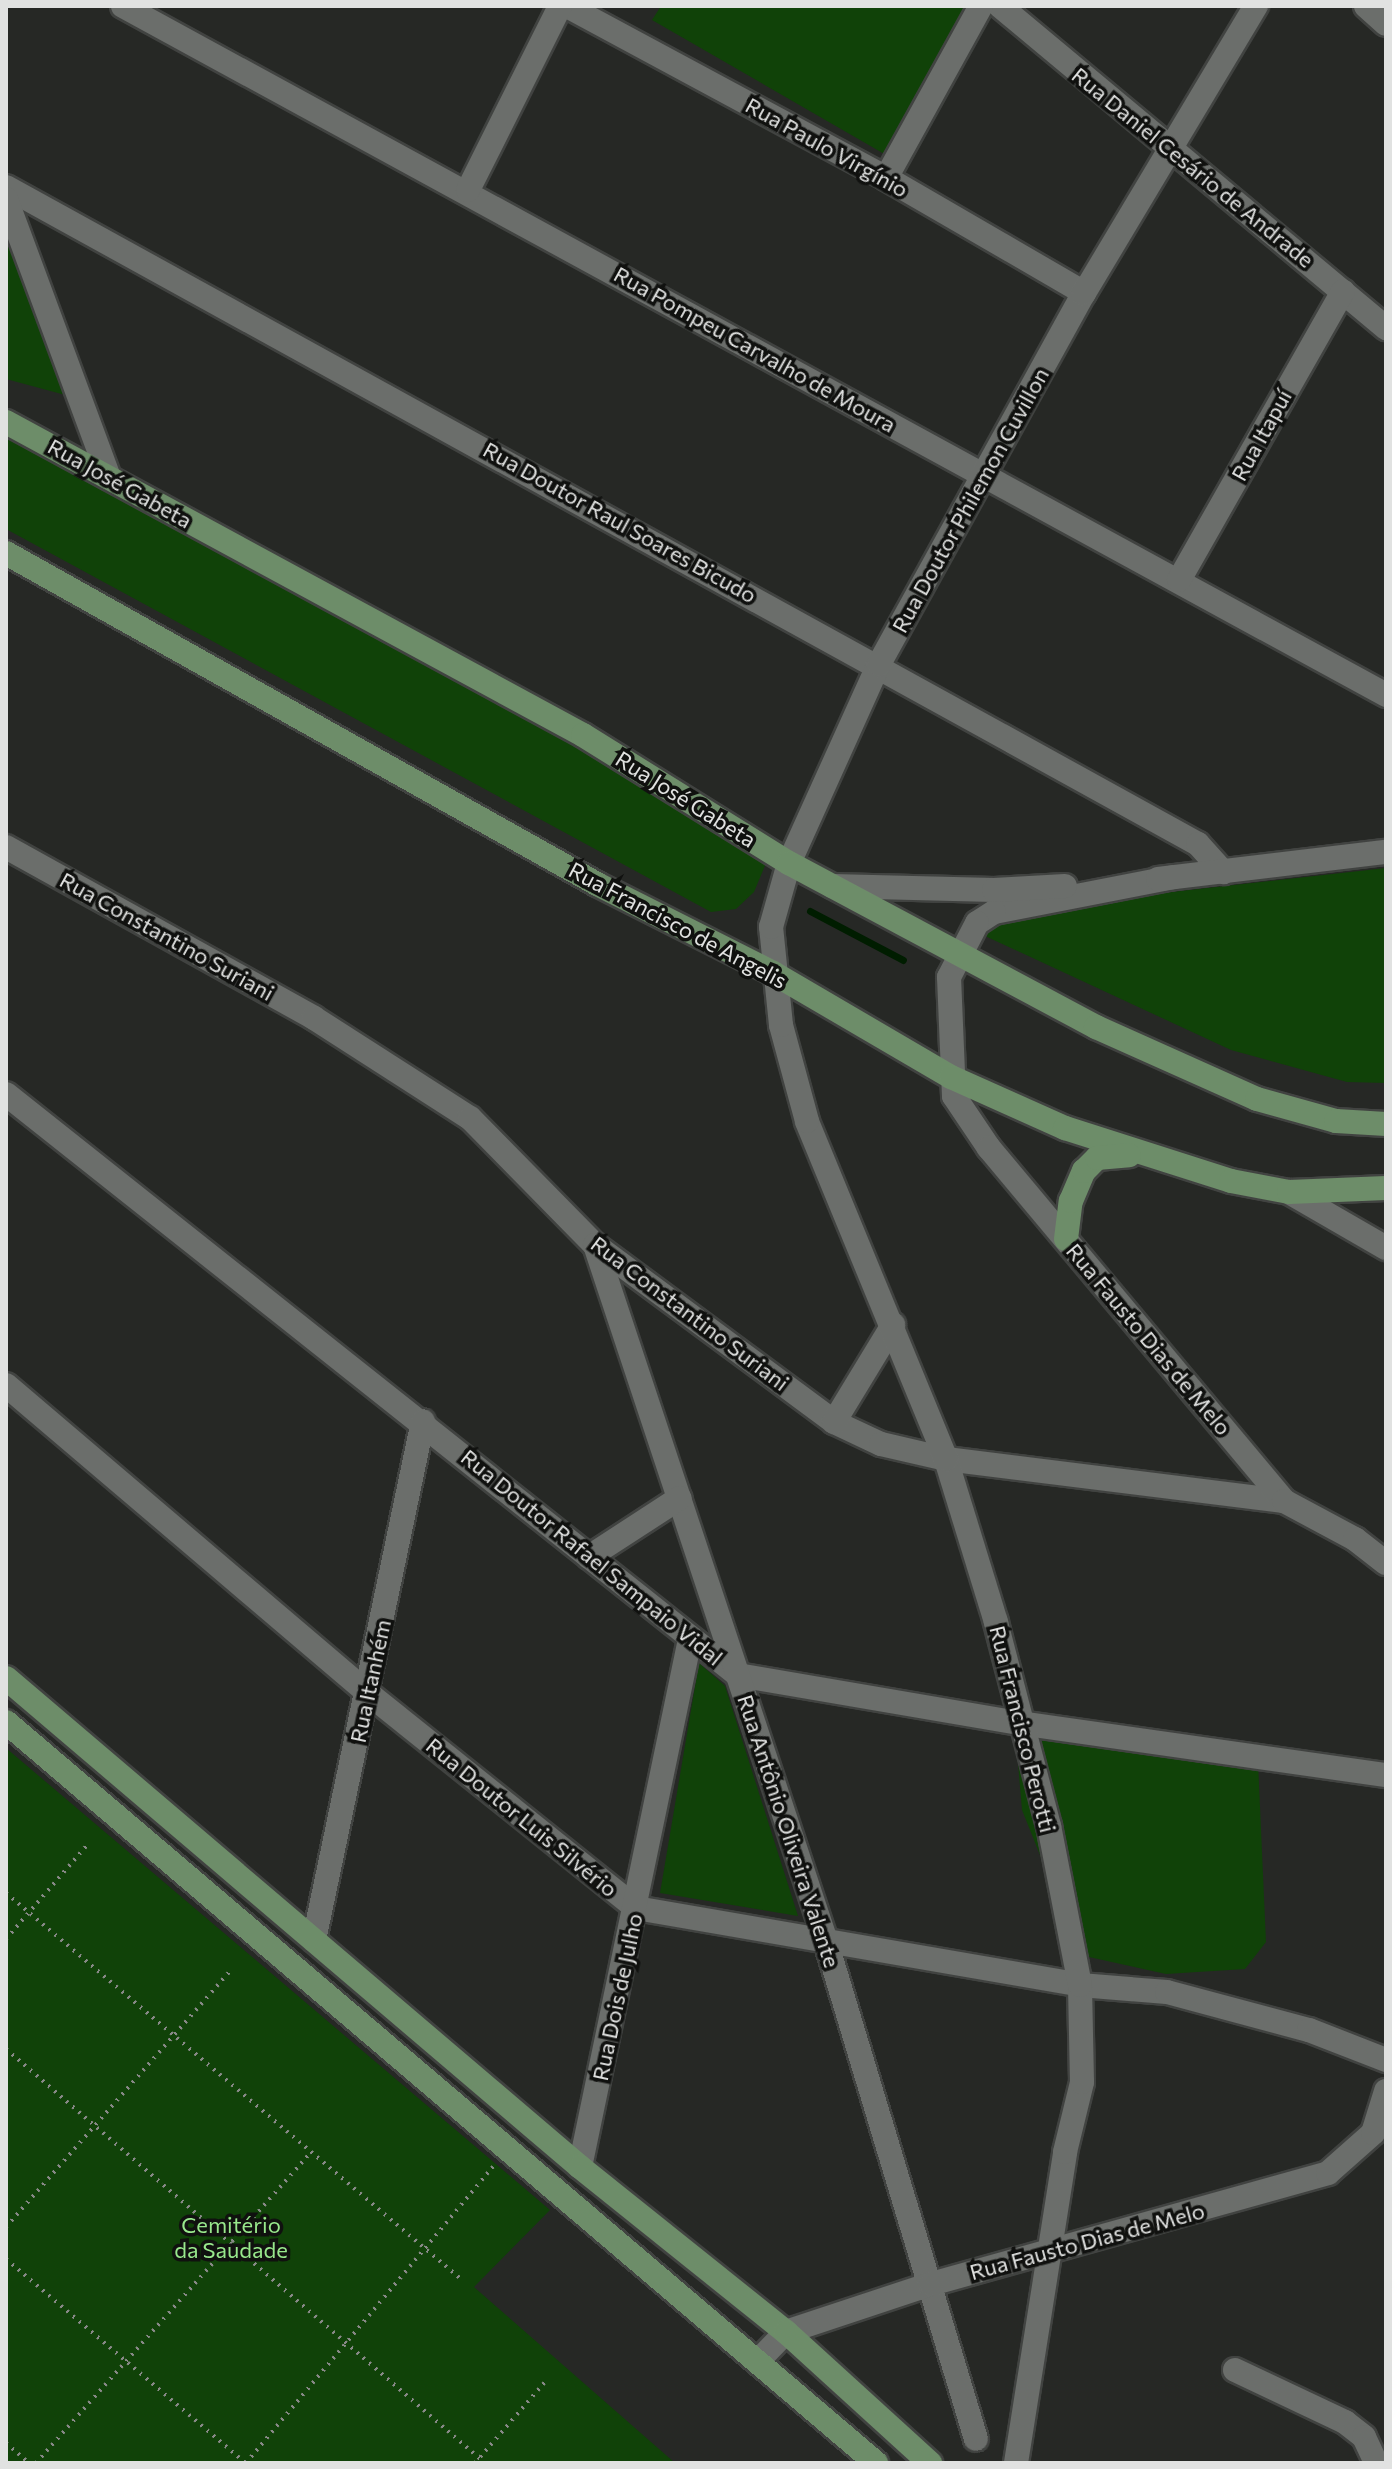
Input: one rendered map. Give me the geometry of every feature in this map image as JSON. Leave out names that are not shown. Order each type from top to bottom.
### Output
[{"type":"main road","name":"Rua José Gabeta","points":[[6,422],[583,735],[789,863],[1096,1027],[1257,1099],[1336,1121],[1386,1124]]},
{"type":"main road","name":"Rua Francisco de Angelis","points":[[6,553],[597,884],[773,973],[951,1077],[1141,1156],[1289,1192],[1386,1188]]},
{"type":"main road","points":[[1066,1239],[1071,1201],[1084,1171],[1097,1158],[1141,1156]]},
{"type":"main road","points":[[6,1678],[580,2167],[786,2332],[930,2463]]},
{"type":"main road","points":[[6,1722],[876,2463]]},
{"type":"street","name":"Rua Pompeu Carvalho de Moura","points":[[123,6],[468,190],[1386,695]]},
{"type":"street","points":[[468,190],[560,6]]},
{"type":"street","name":"Rua Paulo Virgínio","points":[[567,6],[886,178],[1084,293]]},
{"type":"street","points":[[886,178],[981,6]]},
{"type":"street","name":"Rua Daniel Cesário de Andrade","points":[[1000,6],[1170,151],[1228,193],[1386,328]]},
{"type":"street","name":"Rua Doutor Philemon Cuvillon","points":[[781,1025],[773,973],[771,927],[789,863],[879,664],[1084,293],[1256,6]]},
{"type":"street","points":[[1366,6],[1386,24]]},
{"type":"street","name":"Rua Doutor Raul Soares Bicudo","points":[[6,187],[879,664],[1198,844],[1223,872]]},
{"type":"street","points":[[6,199],[109,478]]},
{"type":"street","name":"Rua Itapuí","points":[[1179,580],[1343,291]]},
{"type":"street","name":"Rua Constantino Suriani","points":[[6,847],[314,1018],[470,1118],[595,1245],[834,1422],[881,1444],[946,1459],[1284,1501]]},
{"type":"street","points":[[832,886],[994,890],[1174,877],[1386,852]]},
{"type":"street","points":[[951,1077],[949,977],[977,923],[994,912],[1174,877]]},
{"type":"street","name":"Rua Francisco Perotti","points":[[781,1025],[826,1173],[893,1325],[946,1459],[996,1622],[1049,1826],[1080,1985],[1082,2082],[1049,2250],[1016,2463]]},
{"type":"street","name":"Rua Fausto Dias de Melo","points":[[951,1077],[954,1096],[989,1148],[1284,1501],[1355,1539],[1386,1563]]},
{"type":"street","name":"Rua Doutor Rafael Sampaio Vidal","points":[[6,1094],[423,1421],[738,1675],[1020,1723],[1386,1775]]},
{"type":"street","points":[[1289,1192],[1386,1248]]},
{"type":"street","name":"Rua Antônio Oliveira Valente","points":[[595,1245],[825,1938],[976,2439]]},
{"type":"street","points":[[834,1422],[893,1325]]},
{"type":"street","name":"Rua Doutor Luis Silvério","points":[[6,1385],[369,1694],[636,1908],[825,1938],[1080,1985],[1167,1992],[1309,2030],[1386,2060]]},
{"type":"street","name":"Rua Itanhém","points":[[314,1940],[369,1694],[423,1421]]},
{"type":"street","points":[[589,1557],[680,1498]]},
{"type":"street","name":"Rua Dois de Julho","points":[[580,2167],[690,1639]]},
{"type":"street","name":"Rua Fausto Dias de Melo","points":[[758,2361],[786,2332],[931,2284],[1328,2173],[1373,2133],[1386,2091]]},
{"type":"street","points":[[1235,2370],[1345,2422],[1364,2437],[1374,2462]]},
{"type":"street","points":[[1374,2462],[1386,2437]]},
{"type":"path","points":[[6,1939],[87,1845]]},
{"type":"path","points":[[6,1893],[461,2279]]},
{"type":"path","points":[[6,2227],[229,1972]]},
{"type":"path","points":[[6,2049],[485,2463]]},
{"type":"path","points":[[6,2259],[246,2463],[508,2148]]},
{"type":"path","points":[[36,2463],[311,2152]]},
{"type":"path","points":[[475,2463],[545,2382]]},
{"type":"path","points":[[6,2443],[29,2463]]},
{"type":"green space","points":[[661,6],[969,6],[893,159],[652,20]]},
{"type":"green space","points":[[6,231],[69,396],[6,379]]},
{"type":"green space","points":[[6,425],[353,624],[761,841],[769,856],[754,892],[736,909],[711,912],[6,529]]},
{"type":"green space","points":[[1386,868],[1386,1083],[1347,1082],[1231,1050],[985,936],[991,922],[1020,909]]},
{"type":"green space","points":[[699,1663],[725,1686],[798,1916],[660,1893]]},
{"type":"green space","points":[[1081,1721],[1121,1725],[1227,1749],[1258,1762],[1266,1942],[1245,1969],[1166,1974],[1080,1955],[1022,1810],[1016,1740]]},
{"type":"green space","name":"Cemitério da Saudade","points":[[6,1748],[550,2210],[474,2287],[675,2463],[6,2463]]},
{"type":"waterway","points":[[810,911],[903,960]]}]
